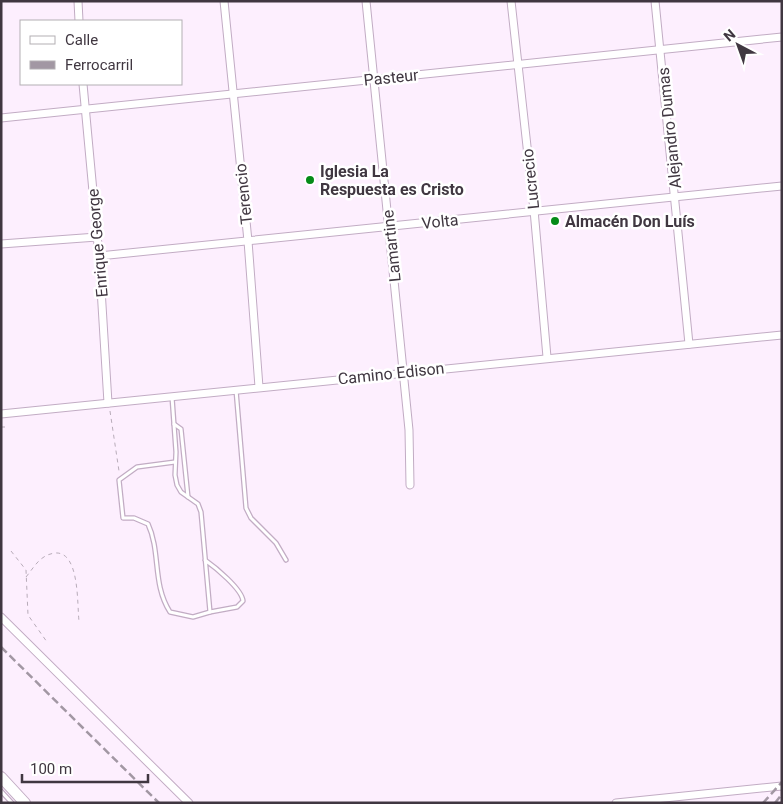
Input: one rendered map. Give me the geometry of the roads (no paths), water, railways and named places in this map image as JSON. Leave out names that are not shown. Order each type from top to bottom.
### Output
[{"type":"main road","points":[[1,777],[25,803]]},
{"type":"street","points":[[78,1],[79,20]]},
{"type":"street","name":"Terencio","points":[[224,1],[248,241],[259,387]]},
{"type":"street","name":"Lamartine","points":[[366,1],[409,430],[410,484]]},
{"type":"street","name":"Lucrecio","points":[[511,1],[534,210],[547,358]]},
{"type":"street","name":"Alejandro Dumas","points":[[655,1],[676,196],[689,344]]},
{"type":"street","name":"Pasteur","points":[[1,118],[782,37]]},
{"type":"street","name":"Enrique George","points":[[83,85],[99,256],[108,403]]},
{"type":"street","name":"Volta","points":[[99,256],[782,186]]},
{"type":"street","points":[[1,244],[97,237]]},
{"type":"street","name":"Camino Edison","points":[[1,414],[782,335]]},
{"type":"street","points":[[1,617],[189,803]]},
{"type":"street","points":[[616,803],[782,786]]},
{"type":"lane","points":[[236,389],[246,508],[250,518],[276,543],[286,560]]},
{"type":"lane","points":[[172,396],[175,475],[177,485],[188,497],[198,504],[201,512],[210,612]]},
{"type":"lane","points":[[174,424],[181,429],[188,497]]},
{"type":"lane","points":[[176,462],[138,467],[119,480],[123,518],[141,520],[148,524],[151,532],[157,582],[170,612],[193,617],[237,608],[243,598],[217,569],[205,560]]},
{"type":"lane","points":[[1,791],[12,803]]},
{"type":"railway","points":[[1,647],[159,803]]},
{"type":"railway","points":[[763,803],[782,782]]},
{"type":"railway","points":[[775,803],[782,794]]},
{"type":"place","name":"Iglesia La Respuesta es Cristo","points":[[310,180]]},
{"type":"place","name":"Almacén Don Luís","points":[[555,221]]}]
